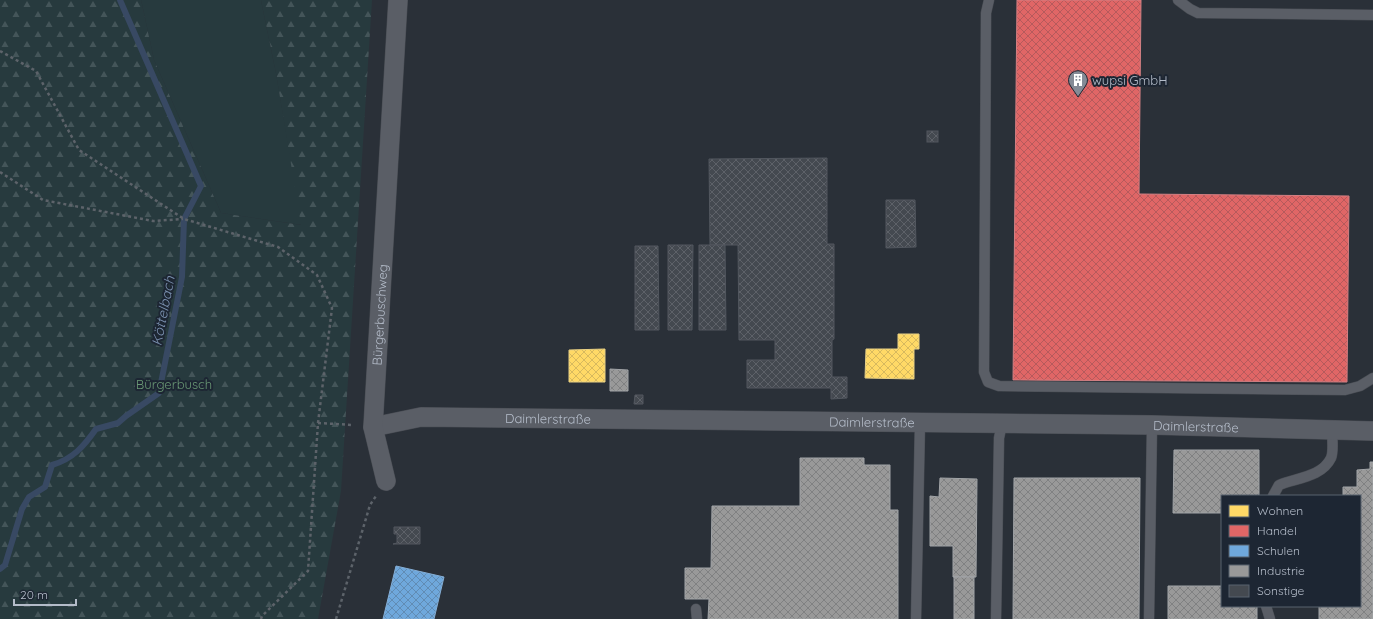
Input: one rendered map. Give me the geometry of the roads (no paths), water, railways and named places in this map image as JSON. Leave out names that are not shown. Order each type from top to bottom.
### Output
[{"type":"street","name":"Bürgerbuschweg","points":[[386,481],[372,427],[398,0]]},
{"type":"street","name":"Daimlerstraße","points":[[372,427],[421,417],[1152,426],[1373,431]]},
{"type":"lane","points":[[988,0],[986,21],[984,356],[984,372],[988,382],[999,386],[1345,390],[1360,386],[1373,378]]},
{"type":"lane","points":[[1178,0],[1198,13],[1373,15]]},
{"type":"lane","points":[[916,619],[920,423]]},
{"type":"lane","points":[[996,619],[999,438],[1002,424]]},
{"type":"lane","points":[[1149,619],[1152,426]]},
{"type":"lane","points":[[1274,495],[1279,485],[1307,476],[1324,467],[1331,457],[1332,430]]},
{"type":"lane","points":[[1266,607],[1270,619]]},
{"type":"waterway","name":"Köttelbach","points":[[0,569],[5,565],[22,509],[29,497],[45,487],[52,465],[66,459],[77,451],[96,429],[118,423],[159,393],[182,277],[184,219],[201,186],[120,0]]},
{"type":"place","name":"wupsi GmbH","points":[[1078,97]]},
{"type":"park label","name":"Bürgerbusch","points":[[174,384]]}]
